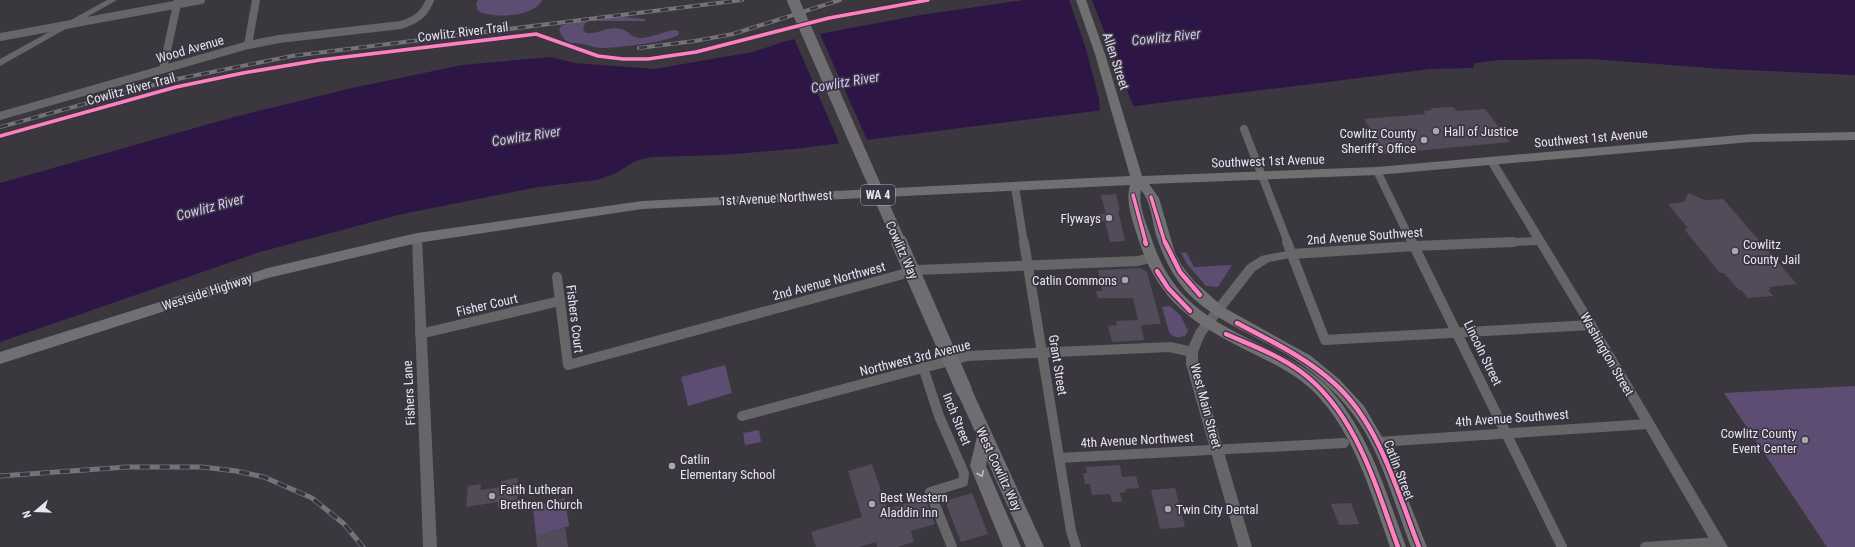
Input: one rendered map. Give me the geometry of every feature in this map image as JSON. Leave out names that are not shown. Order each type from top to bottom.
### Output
[{"type":"main road","name":"Cowlitz Way","points":[[793,0],[964,390]]},
{"type":"main road","name":"Allen Street","points":[[1081,0],[1123,127],[1137,180]]},
{"type":"main road","name":"Southwest 1st Avenue","points":[[1137,180],[1377,171],[1751,138],[1855,136]]},
{"type":"main road","name":"1st Avenue Northwest","points":[[417,238],[642,205],[1137,180]]},
{"type":"main road","points":[[1137,180],[1134,195],[1150,258],[1160,276],[1190,311],[1208,323],[1247,344],[1278,358],[1300,372],[1322,390],[1349,424],[1359,443],[1398,547]]},
{"type":"main road","points":[[1137,180],[1151,194],[1166,245],[1176,268],[1189,285],[1218,311]]},
{"type":"main road","name":"Westside Highway","points":[[0,358],[268,273],[417,238]]},
{"type":"main road","name":"Catlin Street","points":[[1218,311],[1286,348],[1323,372],[1355,406],[1378,442],[1419,547]]},
{"type":"main road","name":"West Cowlitz Way","points":[[964,390],[1035,547]]},
{"type":"main road","points":[[984,437],[978,466],[1012,547]]},
{"type":"street","points":[[0,63],[113,0]]},
{"type":"street","points":[[0,37],[178,2],[201,0]]},
{"type":"street","points":[[248,45],[256,0]]},
{"type":"street","name":"Wood Avenue","points":[[0,116],[248,45],[280,39],[391,27],[411,22],[426,12],[430,0]]},
{"type":"street","points":[[163,69],[178,2]]},
{"type":"street","points":[[1244,128],[1325,340],[1591,325]]},
{"type":"street","name":"Washington Street","points":[[1492,162],[1591,325],[1719,545]]},
{"type":"street","name":"Lincoln Street","points":[[1377,171],[1562,547]]},
{"type":"street","name":"Grant Street","points":[[1015,187],[1029,266],[1070,531],[1076,547]]},
{"type":"street","name":"Fishers Lane","points":[[417,238],[430,547]]},
{"type":"street","name":"2nd Avenue Southwest","points":[[1218,311],[1256,263],[1265,258],[1292,254],[1415,246],[1539,241]]},
{"type":"street","name":"2nd Avenue Northwest","points":[[568,365],[918,270],[1138,261],[1150,258]]},
{"type":"street","name":"Fishers Court","points":[[557,277],[568,365]]},
{"type":"street","name":"Fisher Court","points":[[420,334],[560,301]]},
{"type":"street","name":"West Main Street","points":[[1218,311],[1200,333],[1192,352],[1192,364],[1218,449],[1244,547]]},
{"type":"street","name":"Northwest 3rd Avenue","points":[[742,416],[968,356],[1170,347],[1192,352]]},
{"type":"street","name":"Inch Street","points":[[923,367],[939,416],[964,473],[963,482],[930,492],[952,547]]},
{"type":"street","name":"4th Avenue Southwest","points":[[1378,442],[1506,432],[1648,424]]},
{"type":"street","points":[[1218,449],[1344,443]]},
{"type":"street","name":"4th Avenue Northwest","points":[[1059,458],[1218,449]]},
{"type":"street","points":[[1645,547],[1719,545]]},
{"type":"shaded area","points":[[478,0],[542,0],[538,6],[531,10],[523,13],[503,16],[485,14],[478,11],[476,4]]},
{"type":"shaded area","points":[[614,16],[645,19],[645,21],[590,21],[585,23],[583,30],[586,33],[590,33],[617,28],[639,38],[673,30],[678,31],[679,34],[666,40],[655,42],[630,46],[596,48],[568,42],[562,37],[559,29],[561,26],[586,17]]},
{"type":"shaded area","points":[[1186,252],[1194,267],[1232,265],[1218,287],[1206,286],[1187,264],[1181,253]]},
{"type":"shaded area","points":[[1170,306],[1181,316],[1188,331],[1185,336],[1176,337],[1169,332],[1162,307]]},
{"type":"shaded area","points":[[725,365],[732,393],[688,406],[681,377]]},
{"type":"shaded area","name":"Cowlitz County Event Center","points":[[1855,386],[1855,547],[1827,547],[1724,393]]},
{"type":"shaded area","points":[[759,430],[761,442],[745,445],[743,433]]},
{"type":"shaded area","points":[[565,498],[569,526],[536,536],[533,507]]},
{"type":"water","name":"Cowlitz River","points":[[1024,0],[1855,0],[1855,75],[1723,69],[1592,59],[1501,60],[1475,63],[1473,68],[1430,69],[794,149],[721,155],[651,157],[636,161],[614,174],[597,180],[538,187],[402,214],[260,252],[0,342],[0,183],[234,117],[352,88],[462,65],[550,57],[575,63],[654,69],[753,52],[786,41],[829,32],[921,15]]},
{"type":"pier","points":[[1069,0],[1092,0],[1134,108],[1100,112],[1099,99],[1086,49]]},
{"type":"pier","points":[[819,32],[868,142],[840,145],[794,38]]},
{"type":"building","name":"Hall of Justice","points":[[1453,107],[1456,111],[1485,109],[1510,142],[1385,154],[1364,119],[1425,114],[1424,111],[1432,110],[1430,108]]},
{"type":"building","name":"Cowlitz County Jail","points":[[1688,193],[1705,200],[1723,199],[1797,284],[1769,287],[1771,289],[1768,290],[1773,296],[1748,298],[1724,273],[1720,273],[1684,229],[1688,228],[1668,204],[1684,202]]},
{"type":"building","points":[[1116,194],[1125,241],[1110,242],[1105,221],[1099,221],[1097,214],[1106,214],[1101,195]]},
{"type":"building","points":[[1141,268],[1147,272],[1161,324],[1141,325],[1144,340],[1112,342],[1108,326],[1117,325],[1116,321],[1138,320],[1133,298],[1098,298],[1096,291],[1102,291],[1098,270]]},
{"type":"building","name":"Best Western Aladdin Inn","points":[[872,464],[887,509],[925,498],[935,524],[911,531],[914,542],[897,547],[877,547],[876,542],[859,547],[816,547],[811,532],[862,517],[848,471]]},
{"type":"building","points":[[1120,465],[1122,477],[1136,476],[1139,488],[1125,489],[1126,492],[1120,493],[1122,502],[1112,502],[1110,494],[1092,495],[1090,484],[1085,484],[1083,473],[1087,473],[1086,467]]},
{"type":"building","name":"Faith Lutheran Brethren Church","points":[[518,478],[517,504],[498,507],[498,502],[466,507],[468,486],[481,484],[480,490],[501,487],[501,481]]},
{"type":"building","name":"Twin City Dental","points":[[1175,488],[1185,527],[1160,529],[1151,490]]},
{"type":"building","points":[[972,493],[988,534],[961,542],[945,501]]},
{"type":"building","points":[[1351,503],[1359,524],[1339,525],[1331,504]]},
{"type":"building","points":[[565,527],[568,547],[537,547],[536,536]]},
{"type":"railway","points":[[0,127],[172,80],[292,56],[742,0]]},
{"type":"railway","points":[[639,48],[695,41],[733,34],[840,0]]},
{"type":"railway","points":[[0,476],[127,467],[202,467],[236,471],[264,477],[312,498],[344,524],[363,547]]},
{"type":"cycle path","name":"Cowlitz River Trail","points":[[0,136],[176,87],[243,73],[320,60],[536,34],[549,37],[589,54],[608,58],[648,59],[696,52],[829,18],[928,0]]},
{"type":"cycle path","points":[[1133,195],[1146,244]]},
{"type":"cycle path","points":[[1151,197],[1163,238],[1173,261],[1189,284],[1200,295]]},
{"type":"cycle path","points":[[1157,271],[1168,288],[1190,311]]},
{"type":"cycle path","points":[[1237,323],[1300,357],[1335,384],[1351,400],[1365,419],[1378,442],[1419,547]]},
{"type":"cycle path","points":[[1226,334],[1273,355],[1291,365],[1319,388],[1336,407],[1350,428],[1372,475],[1398,547]]},
{"type":"place","name":"Hall of Justice","points":[[1436,131]]},
{"type":"place","name":"Cowlitz County Sheriff’s Office","points":[[1424,140]]},
{"type":"place","name":"Flyways","points":[[1109,218]]},
{"type":"place","name":"Cowlitz County Jail","points":[[1735,251]]},
{"type":"place","name":"Catlin Commons","points":[[1125,280]]},
{"type":"place","name":"Cowlitz County Event Center","points":[[1805,440]]},
{"type":"place","name":"Catlin Elementary School","points":[[672,466]]},
{"type":"place","name":"Faith Lutheran Brethren Church","points":[[492,496]]},
{"type":"place","name":"Best Western Aladdin Inn","points":[[872,504]]},
{"type":"place","name":"Twin City Dental","points":[[1168,509]]}]
